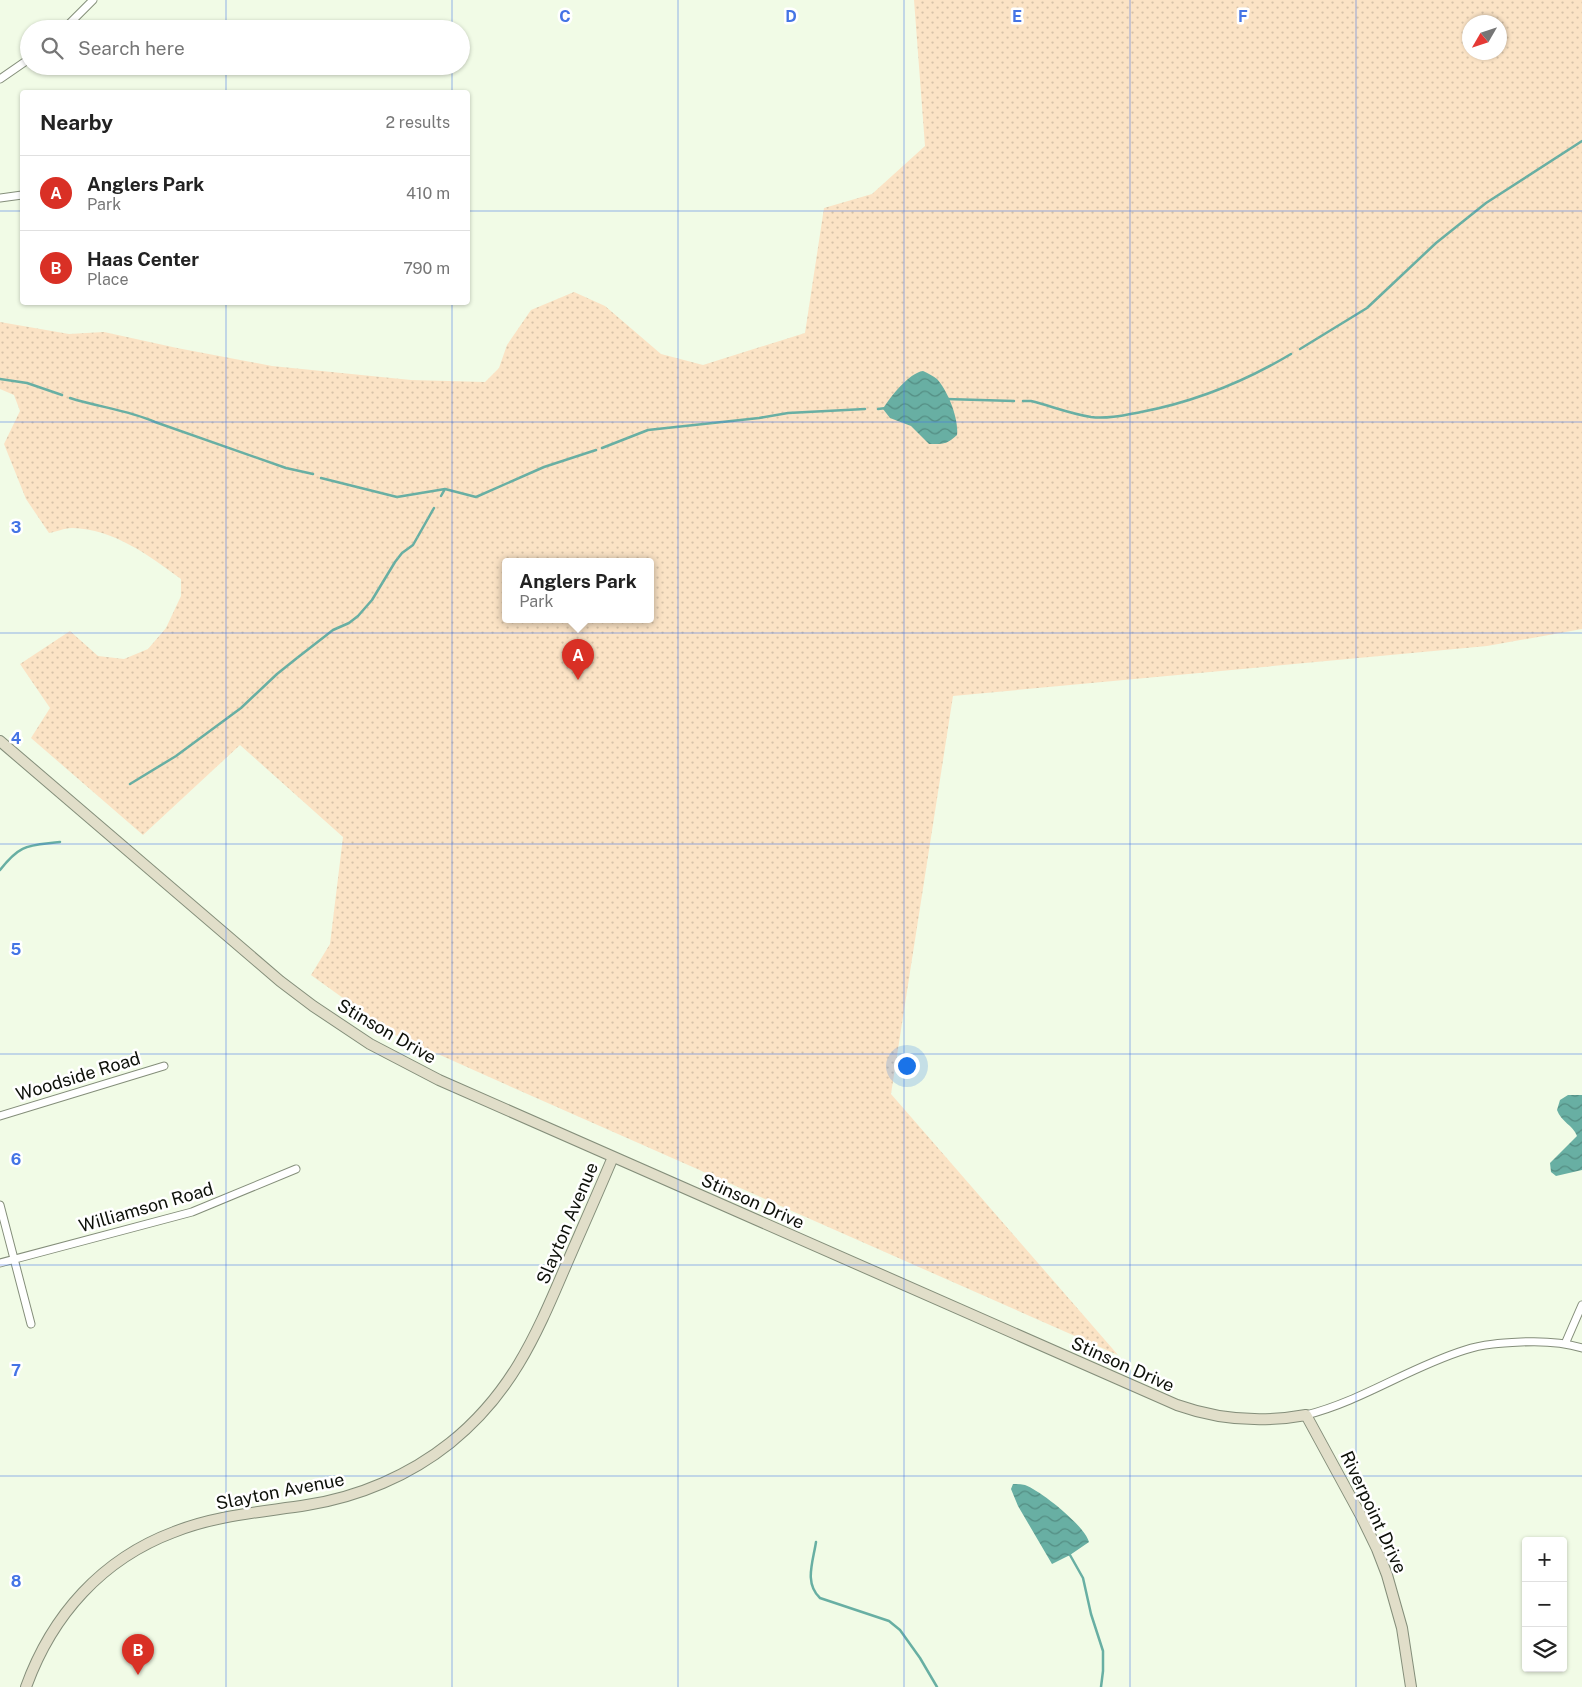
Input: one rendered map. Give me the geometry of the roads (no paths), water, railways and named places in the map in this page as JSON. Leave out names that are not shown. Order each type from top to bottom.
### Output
[{"type":"street","points":[[73,20],[93,0]]},
{"type":"street","points":[[0,79],[20,65]]},
{"type":"street","points":[[0,198],[20,195]]},
{"type":"street","name":"Stinson Drive","points":[[0,741],[280,981],[338,1024],[396,1058],[439,1080],[1177,1405],[1211,1415],[1242,1420],[1271,1420],[1306,1415],[1359,1396],[1437,1360],[1466,1350],[1502,1343],[1530,1342],[1565,1344],[1582,1348]]},
{"type":"street","name":"Woodside Road","points":[[0,1116],[164,1066]]},
{"type":"street","name":"Slayton Avenue","points":[[26,1687],[32,1670],[53,1628],[78,1596],[113,1565],[144,1546],[174,1532],[203,1523],[265,1511],[316,1504],[360,1492],[409,1470],[434,1455],[465,1430],[486,1410],[506,1385],[532,1343],[613,1157]]},
{"type":"street","name":"Williamson Road","points":[[0,1263],[192,1212],[296,1169]]},
{"type":"street","points":[[0,1204],[31,1324]]},
{"type":"street","points":[[1565,1344],[1582,1305]]},
{"type":"street","name":"Riverpoint Drive","points":[[1306,1415],[1377,1549],[1387,1575],[1402,1628],[1411,1687]]},
{"type":"water","points":[[923,371],[937,379],[949,398],[957,428],[957,435],[950,441],[929,444],[911,426],[890,418],[883,409],[890,398],[906,381]]},
{"type":"water","points":[[1568,1095],[1582,1095],[1582,1170],[1556,1176],[1551,1172],[1550,1163],[1577,1136],[1573,1129],[1561,1118],[1557,1110],[1560,1100]]},
{"type":"water","points":[[1013,1484],[1025,1485],[1051,1501],[1080,1527],[1089,1542],[1052,1564],[1018,1506],[1011,1489]]},
{"type":"waterway","points":[[1300,349],[1367,308],[1436,243],[1486,203],[1582,141]]},
{"type":"waterway","points":[[1023,401],[1031,401],[1091,417],[1129,414],[1180,403],[1218,390],[1291,354]]},
{"type":"waterway","points":[[0,379],[27,383],[62,395]]},
{"type":"waterway","points":[[70,398],[134,414],[286,468],[313,474]]},
{"type":"waterway","points":[[946,399],[1014,401]]},
{"type":"waterway","points":[[878,409],[886,408]]},
{"type":"waterway","points":[[602,448],[648,430],[788,413],[865,409]]},
{"type":"waterway","points":[[321,478],[397,497],[445,489],[476,497],[544,467],[596,450]]},
{"type":"waterway","points":[[441,496],[445,489]]},
{"type":"waterway","points":[[130,784],[176,756],[241,708],[277,674],[333,630],[349,623],[358,616],[372,600],[395,562],[402,553],[413,545],[434,508]]},
{"type":"waterway","points":[[0,870],[7,861],[26,847],[60,842]]},
{"type":"waterway","points":[[816,1542],[811,1579],[812,1586],[820,1598],[889,1621],[900,1630],[920,1658],[937,1687]]},
{"type":"waterway","points":[[1070,1555],[1083,1578],[1091,1614],[1103,1651],[1101,1687]]},
{"type":"place","name":"Anglers Park","points":[[578,680]]},
{"type":"place","name":"Haas Center","points":[[138,1675]]}]
